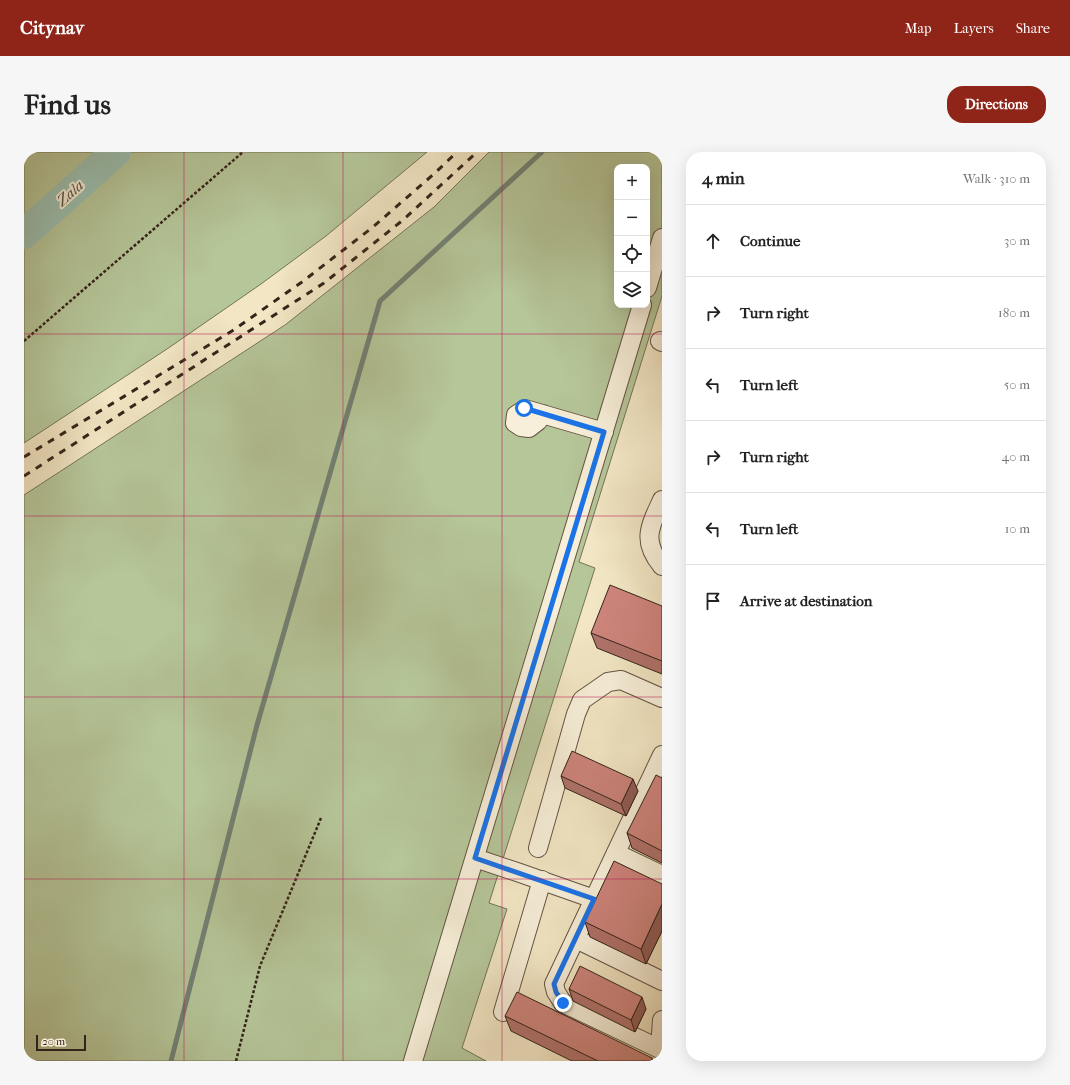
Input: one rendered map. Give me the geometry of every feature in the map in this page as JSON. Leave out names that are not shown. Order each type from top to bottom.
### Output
[{"type":"street","points":[[650,278],[662,238]]},
{"type":"street","points":[[413,1061],[641,308]]},
{"type":"street","points":[[543,414],[604,432]]},
{"type":"street","points":[[662,500],[649,531],[649,543],[655,557],[662,566]]},
{"type":"street","points":[[538,848],[576,714],[582,700],[608,682],[621,680],[662,698]]},
{"type":"street","points":[[662,755],[554,984],[556,992],[563,1003],[662,1049]]},
{"type":"street","points":[[616,853],[662,875]]},
{"type":"street","points":[[475,858],[594,899]]},
{"type":"street","points":[[503,1012],[542,880]]},
{"type":"street","points":[[576,939],[662,981]]},
{"type":"street","points":[[662,1020],[660,1034],[662,1049]]},
{"type":"path","points":[[24,341],[243,152]]},
{"type":"path","points":[[236,1061],[260,966],[321,818]]},
{"type":"green space","points":[[24,152],[427,152],[326,236],[261,284],[167,349],[24,443]]},
{"type":"green space","points":[[489,152],[662,152],[662,296],[579,562],[595,568],[489,903],[507,909],[462,1048],[486,1061],[24,1061],[24,495],[285,325],[434,207]]},
{"type":"building","points":[[610,585],[662,606],[662,661],[591,633]]},
{"type":"building","points":[[572,751],[633,779],[621,804],[561,776]]},
{"type":"building","points":[[656,775],[662,778],[662,851],[627,833]]},
{"type":"building","points":[[614,861],[662,884],[662,904],[641,949],[585,922]]},
{"type":"building","points":[[580,966],[642,997],[631,1020],[569,989]]},
{"type":"building","points":[[517,992],[652,1058],[651,1061],[598,1061],[505,1016]]},
{"type":"waterway","name":"Zala","points":[[24,234],[116,152]]},
{"type":"waterway","points":[[171,1061],[257,725],[380,301],[542,152]]},
{"type":"railway","points":[[24,457],[232,331],[302,282],[373,227],[457,152]]},
{"type":"railway","points":[[24,476],[324,283],[403,220],[477,152]]},
{"type":"route","points":[[524,408],[604,432],[475,858],[594,899],[554,984],[556,992],[563,1003]]}]
